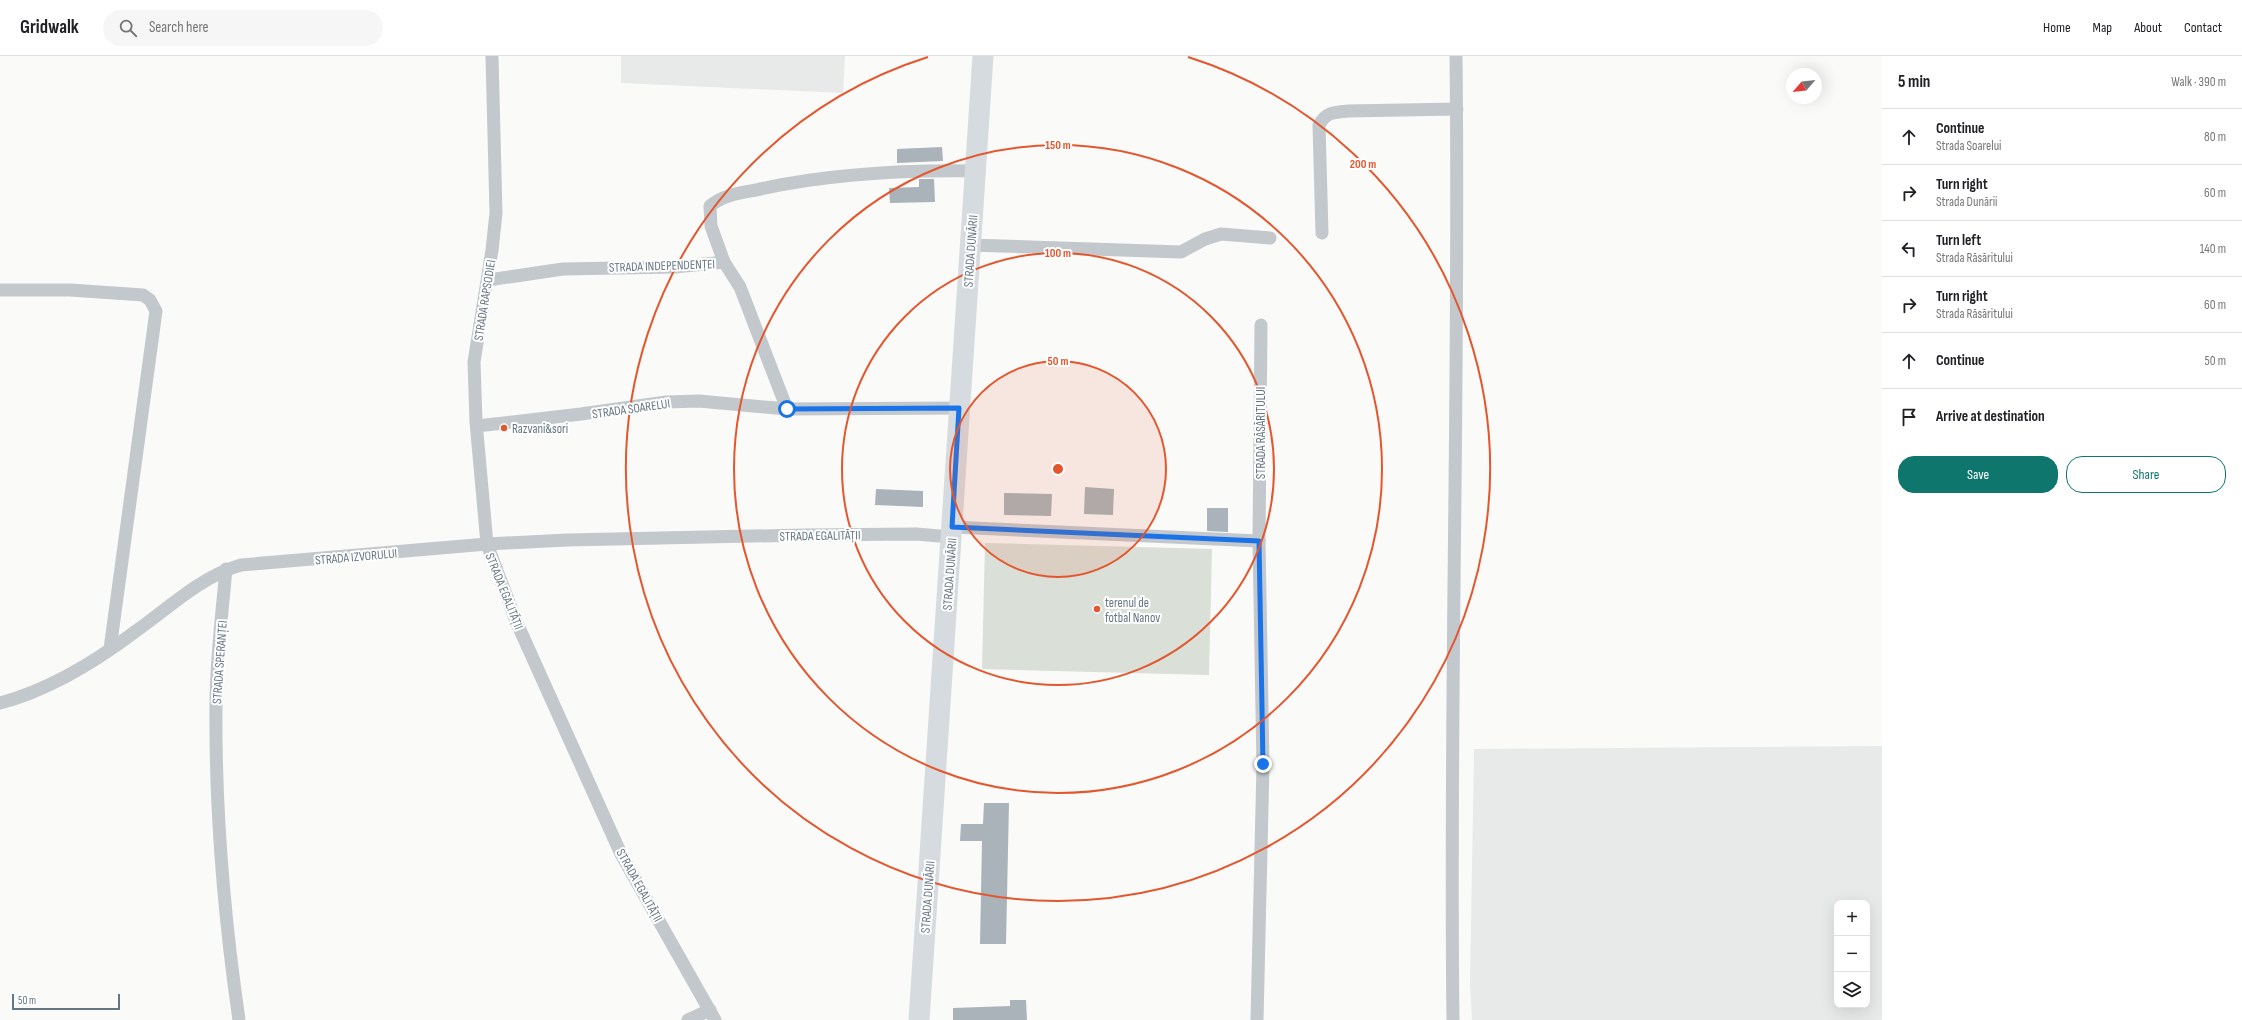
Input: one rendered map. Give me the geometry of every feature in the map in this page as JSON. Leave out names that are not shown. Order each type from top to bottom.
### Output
[{"type":"main road","name":"STRADA DUNĂRII","points":[[919,1020],[983,56]]},
{"type":"street","name":"STRADA RAPSODIEI","points":[[487,544],[476,426],[474,362],[488,280],[496,213],[492,56]]},
{"type":"street","points":[[1453,1020],[1451,840],[1455,553],[1456,56]]},
{"type":"street","points":[[1322,233],[1319,125],[1324,117],[1332,113],[1348,111],[1457,109]]},
{"type":"street","name":"STRADA INDEPENDENȚEI","points":[[488,280],[563,269],[675,267],[724,262],[711,226],[710,214],[710,206],[722,198],[786,183],[874,174],[975,171]]},
{"type":"street","points":[[970,245],[1181,252],[1205,239],[1221,234],[1270,238]]},
{"type":"street","points":[[724,262],[740,287],[787,409]]},
{"type":"street","points":[[0,290],[70,290],[142,295],[150,300],[156,311],[110,650]]},
{"type":"street","name":"STRADA RĂSĂRITULUI","points":[[1258,1020],[1263,764],[1259,541],[1261,325]]},
{"type":"street","name":"STRADA SOARELUI","points":[[476,426],[581,414],[666,402],[699,401],[787,409],[959,408]]},
{"type":"street","points":[[952,532],[1259,541]]},
{"type":"street","name":"STRADA EGALITĂȚII","points":[[713,1015],[621,854],[516,621],[487,544],[952,532]]},
{"type":"street","name":"STRADA IZVORULUI","points":[[226,569],[241,565],[487,544]]},
{"type":"street","points":[[0,703],[26,696],[61,680],[110,650],[209,577],[226,569]]},
{"type":"street","name":"STRADA SPERANȚEI","points":[[226,569],[216,704],[218,813],[226,922],[239,1020]]},
{"type":"street","points":[[688,1020],[713,1015]]},
{"type":"shaded area","points":[[621,56],[845,56],[843,93],[621,83]]},
{"type":"shaded area","name":"terenul de fotbal Nanov","points":[[985,543],[1212,549],[1209,675],[982,669]]},
{"type":"shaded area","points":[[1882,746],[1882,1020],[1472,1020],[1470,984],[1474,749]]},
{"type":"building","points":[[942,147],[943,161],[897,163],[897,149]]},
{"type":"building","points":[[919,179],[934,179],[935,202],[890,203],[889,188],[919,187]]},
{"type":"building","points":[[1085,487],[1114,489],[1113,515],[1084,514]]},
{"type":"building","points":[[876,489],[923,491],[923,507],[875,505]]},
{"type":"building","points":[[1004,493],[1052,494],[1051,516],[1004,515]]},
{"type":"building","points":[[1207,508],[1228,508],[1228,532],[1207,531]]},
{"type":"building","points":[[984,803],[1009,803],[1006,944],[980,944],[982,841],[960,841],[961,824],[983,824]]},
{"type":"building","points":[[1010,1000],[1026,1000],[1027,1020],[953,1020],[953,1008],[1010,1006]]},
{"type":"place","name":"Razvani&sori","points":[[504,428]]},
{"type":"place","name":"terenul de fotbal Nanov","points":[[1097,609]]},
{"type":"route","points":[[787,409],[959,408],[952,527],[1259,541],[1263,764]]}]
